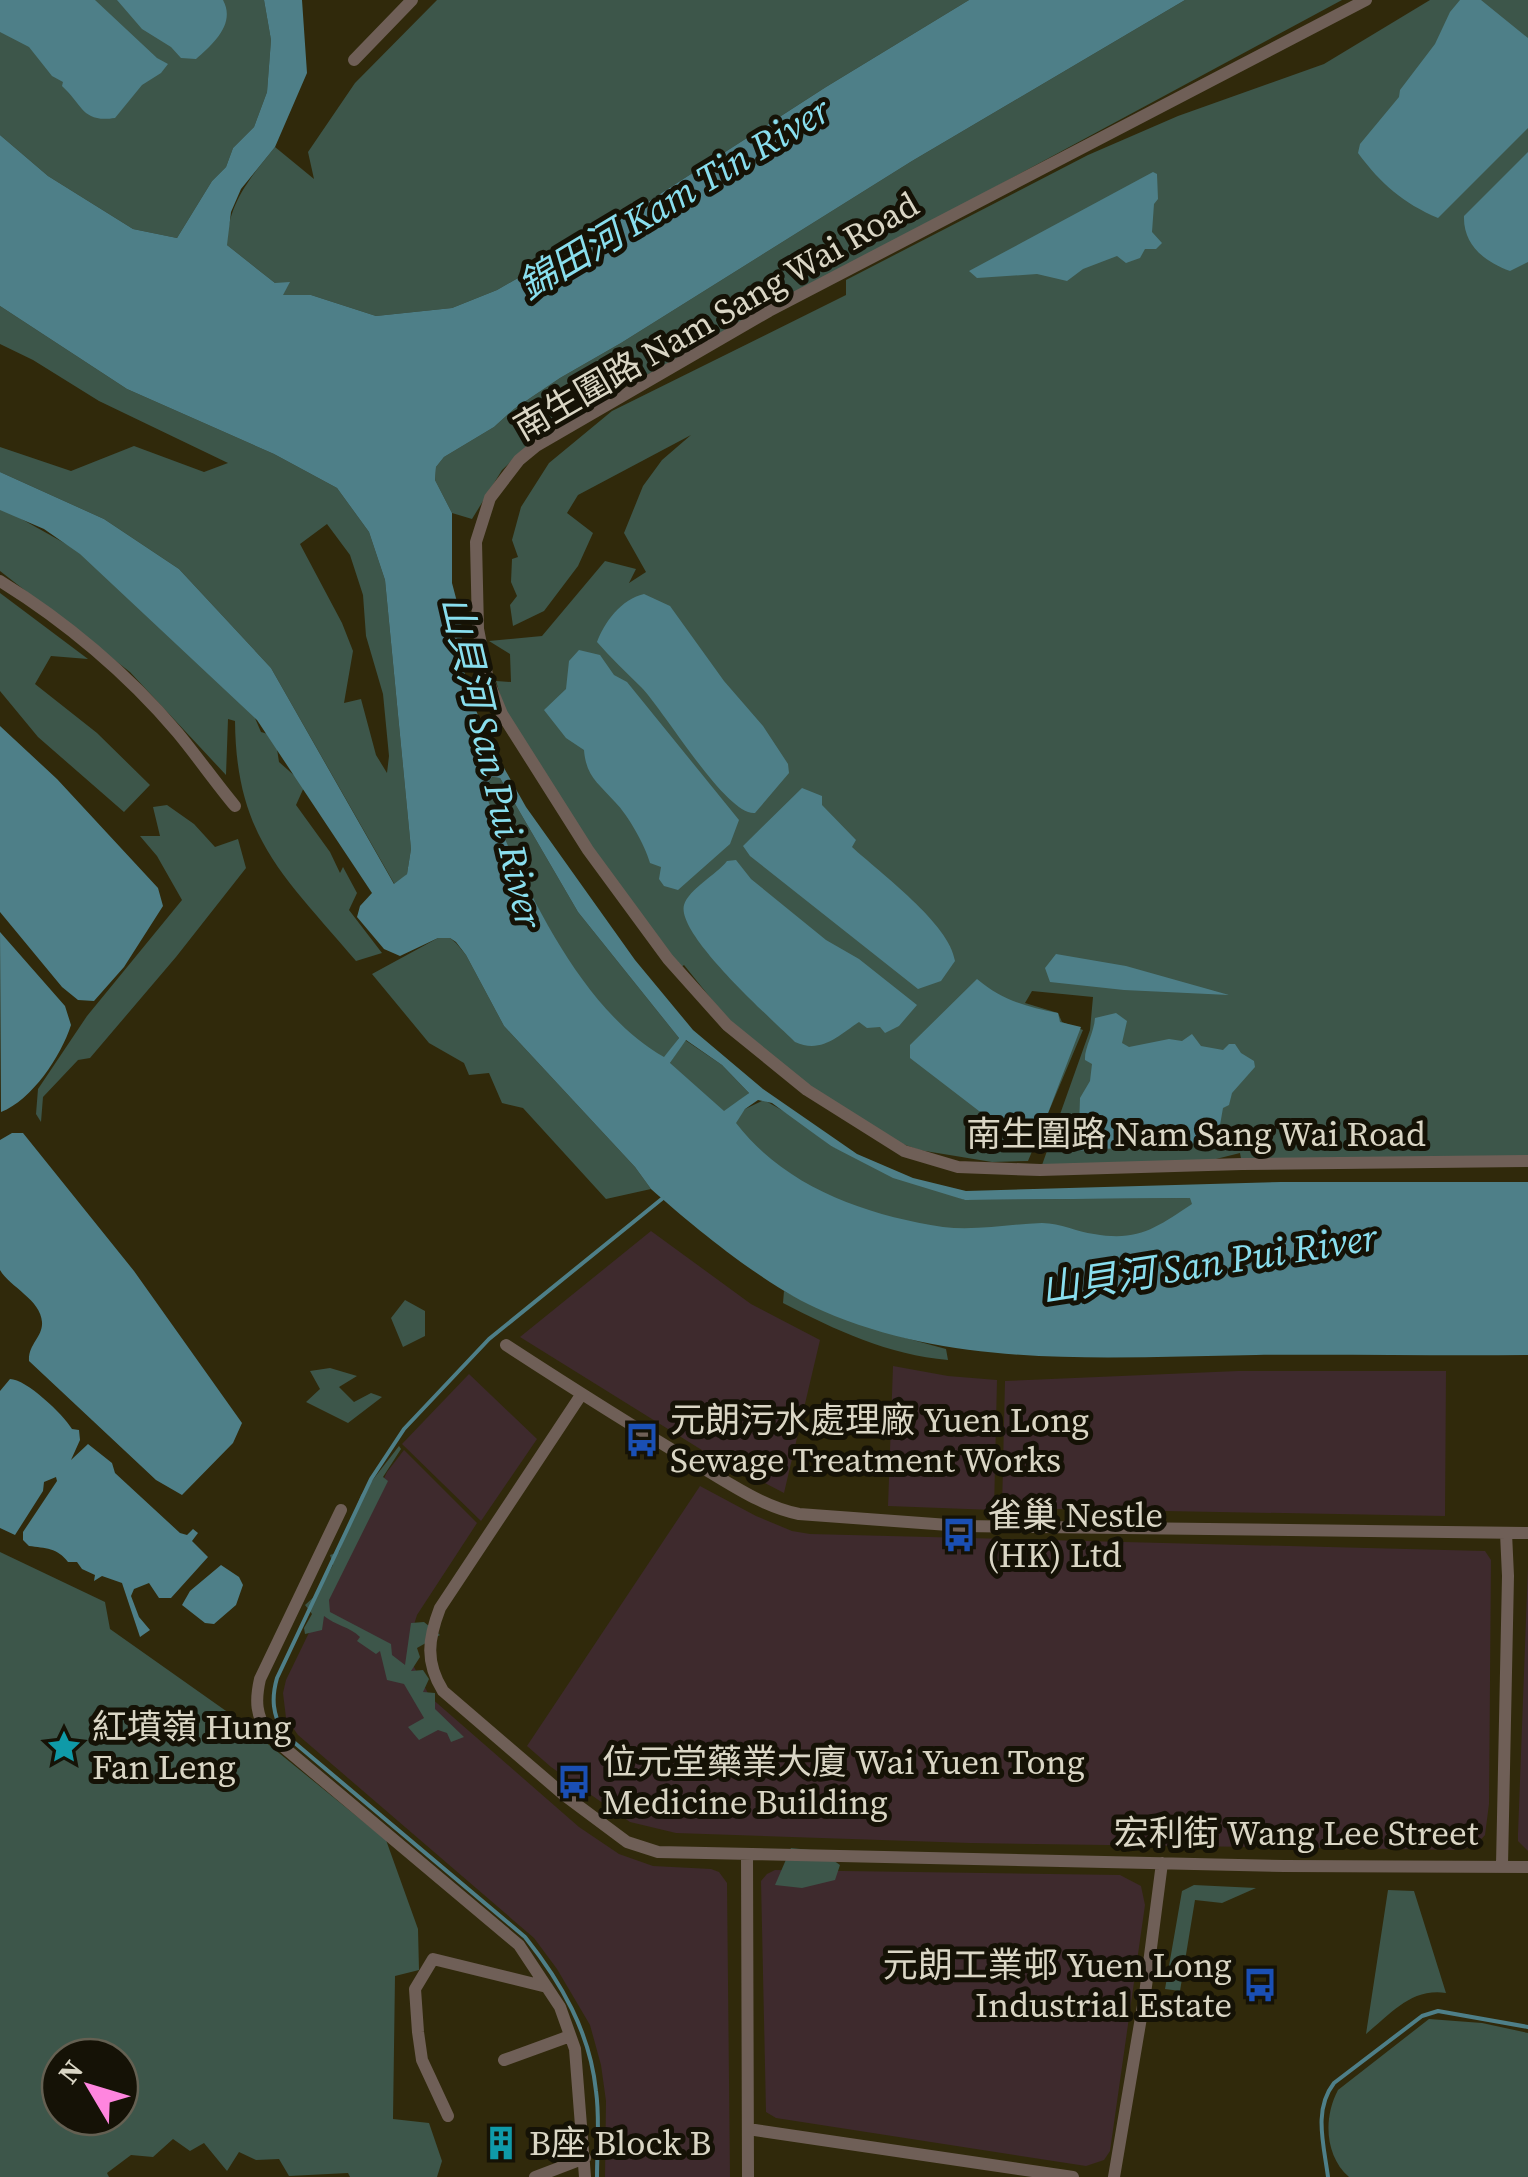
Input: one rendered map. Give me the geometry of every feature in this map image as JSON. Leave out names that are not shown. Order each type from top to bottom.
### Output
[{"type":"street","points":[[354,60],[412,0]]},
{"type":"street","name":"南生圍路 Nam Sang Wai Road","points":[[1366,0],[769,311],[536,446],[502,479],[483,517],[474,560],[478,629],[488,680],[502,714],[588,850],[668,959],[726,1025],[807,1090],[904,1151],[940,1163],[980,1169],[1528,1161]]},
{"type":"street","points":[[0,581],[36,603],[125,678],[176,731],[234,806]]},
{"type":"street","points":[[506,1345],[729,1483],[776,1508],[799,1514],[962,1526],[1528,1533]]},
{"type":"street","name":"宏利街 Wang Lee Street","points":[[582,1395],[440,1608],[428,1643],[434,1676],[454,1702],[564,1795],[627,1842],[658,1852],[747,1855],[1528,1867]]},
{"type":"street","points":[[342,1510],[260,1679],[257,1715],[268,1734],[520,1945],[560,2007],[575,2049],[584,2177]]},
{"type":"street","points":[[1502,1864],[1506,1533]]},
{"type":"street","points":[[747,1855],[748,2177]]},
{"type":"street","points":[[1114,2177],[1162,1863]]},
{"type":"street","points":[[448,2116],[422,2060],[418,2032],[416,1989],[433,1959],[547,1987]]},
{"type":"street","points":[[504,2060],[570,2036]]},
{"type":"street","points":[[748,2128],[1073,2177]]},
{"type":"street","points":[[535,2177],[584,2158]]},
{"type":"shaded area","points":[[651,1231],[751,1304],[820,1340],[784,1493],[705,1452],[520,1337]]},
{"type":"shaded area","points":[[893,1366],[997,1380],[994,1510],[888,1506]]},
{"type":"shaded area","points":[[1238,1371],[1446,1371],[1445,1516],[1002,1508],[1005,1381]]},
{"type":"shaded area","points":[[469,1374],[537,1439],[481,1521],[402,1444]]},
{"type":"shaded area","points":[[404,1450],[477,1523],[417,1615],[412,1631],[413,1665],[430,1697],[579,1827],[619,1854],[653,1866],[711,1869],[719,1872],[727,1883],[730,2177],[605,2177],[606,2101],[601,2065],[590,2025],[557,1969],[534,1938],[298,1735],[286,1718],[286,1680],[387,1472]]},
{"type":"shaded area","points":[[700,1486],[756,1516],[810,1534],[1485,1551],[1491,1560],[1489,1804],[1485,1835],[1477,1844],[1462,1850],[970,1843],[676,1833],[630,1822],[527,1746]]},
{"type":"shaded area","points":[[1528,1566],[1528,1851],[1518,1841],[1518,1834]]},
{"type":"shaded area","points":[[775,1870],[1120,1875],[1141,1886],[1145,1905],[1110,2151],[1104,2160],[1086,2166],[776,2118],[766,2112],[761,1881]]},
{"type":"green space","points":[[0,0],[264,0],[271,40],[267,92],[254,127],[233,148],[226,167],[212,181],[177,238],[133,229],[48,176],[0,135]]},
{"type":"green space","points":[[437,0],[969,0],[618,221],[497,290],[452,308],[376,316],[311,295],[282,295],[289,283],[275,283],[227,245],[231,217],[242,192],[275,147],[314,179],[308,152],[355,83]]},
{"type":"green space","points":[[1185,0],[1342,0],[543,431],[502,470],[472,519],[452,513],[435,480],[436,467],[444,457],[494,427],[560,378],[912,161]]},
{"type":"green space","points":[[1430,0],[1528,0],[1528,1161],[1242,1164],[1240,1153],[1212,1160],[1042,1165],[1090,1030],[1093,997],[1032,991],[1025,1003],[1058,1013],[1062,1022],[1083,1030],[1028,1161],[992,1162],[919,1150],[868,1131],[761,1053],[684,965],[674,972],[587,854],[506,715],[496,681],[511,682],[510,654],[489,641],[542,636],[605,561],[636,569],[629,583],[646,572],[624,533],[643,486],[662,460],[691,435],[578,495],[567,513],[593,533],[578,566],[544,611],[513,626],[510,605],[517,596],[511,582],[512,559],[518,557],[512,540],[521,507],[549,463],[612,411],[846,295],[846,280],[1088,155],[1178,116],[1324,64]]},
{"type":"green space","points":[[0,306],[127,389],[274,454],[337,488],[369,532],[385,580],[411,849],[407,874],[395,885],[271,668],[179,569],[104,519],[0,472],[0,447],[71,471],[134,446],[204,472],[228,463],[99,401],[0,344]],"holes":[[[327,524],[350,555],[363,595],[366,636],[383,694],[387,773],[376,755],[361,699],[344,703],[353,651],[300,544]]]},
{"type":"green space","points":[[0,507],[93,559],[249,704],[261,732],[275,736],[279,762],[305,785],[296,805],[330,852],[340,873],[343,867],[357,893],[349,910],[382,953],[356,961],[269,854],[244,796],[235,721],[228,719],[226,775],[130,672],[0,571]]},
{"type":"green space","points":[[0,593],[88,659],[51,656],[35,684],[97,733],[150,785],[124,812],[38,737],[0,691]]},
{"type":"green space","points":[[491,777],[500,778],[578,912],[679,1038],[665,1057],[670,1063],[685,1040],[722,1065],[749,1093],[739,1101],[735,1122],[745,1109],[764,1100],[831,1146],[965,1200],[1191,1198],[1282,1182],[1528,1182],[1367,1243],[805,1234],[561,975],[487,798],[486,785]]},
{"type":"green space","points":[[167,805],[194,824],[215,847],[238,839],[246,868],[90,1058],[78,1060],[43,1097],[41,1122],[36,1114],[38,1089],[87,1016],[182,900],[157,856],[140,836],[160,836],[153,807]]},
{"type":"green space","points":[[438,938],[450,938],[456,943],[504,1026],[651,1189],[606,1199],[523,1108],[502,1103],[489,1073],[469,1075],[464,1063],[429,1043],[372,974]]},
{"type":"green space","points":[[784,1291],[863,1325],[946,1349],[948,1360],[905,1353],[843,1332],[783,1303]]},
{"type":"green space","points":[[405,1300],[425,1311],[425,1336],[403,1347],[391,1318]]},
{"type":"green space","points":[[330,1368],[357,1376],[339,1387],[354,1402],[371,1393],[382,1397],[348,1423],[306,1402],[320,1389],[310,1371]]},
{"type":"green space","points":[[399,1446],[401,1449],[383,1477],[388,1481],[329,1600],[330,1612],[391,1644],[392,1655],[405,1665],[411,1623],[424,1622],[440,1635],[417,1648],[420,1657],[411,1671],[423,1670],[429,1679],[423,1692],[435,1693],[435,1709],[464,1737],[451,1742],[447,1733],[438,1730],[419,1740],[408,1727],[424,1718],[404,1684],[387,1680],[380,1651],[376,1654],[357,1641],[360,1637],[356,1634],[324,1616],[322,1630],[305,1634],[312,1614],[305,1605],[316,1595],[333,1565],[330,1555],[339,1552],[361,1495]]},
{"type":"green space","points":[[0,1552],[105,1602],[110,1629],[236,1718],[386,1840],[418,1929],[419,1970],[395,1976],[393,2119],[429,2123],[442,2161],[437,2177],[350,2177],[348,2173],[289,2176],[279,2159],[256,2160],[239,2152],[227,2171],[204,2143],[190,2151],[173,2139],[153,2157],[131,2155],[107,2173],[109,2177],[0,2177]]},
{"type":"green space","points":[[791,1848],[820,1851],[840,1865],[835,1880],[802,1888],[775,1885]]},
{"type":"green space","points":[[1194,1885],[1256,1888],[1222,1903],[1195,1900],[1180,1991],[1165,1989],[1182,1891]]},
{"type":"green space","points":[[1388,1890],[1414,1891],[1446,1993],[1412,1998],[1366,2034]]},
{"type":"green space","points":[[1429,2019],[1482,2023],[1528,2033],[1528,2177],[1349,2177],[1341,2168],[1329,2136],[1330,2112],[1338,2090]]},
{"type":"water","points":[[0,0],[95,0],[168,64],[142,85],[115,118],[96,118],[84,111],[29,47],[0,32]]},
{"type":"water","points":[[117,0],[223,0],[227,17],[221,33],[203,53],[196,59],[181,58],[142,29]]},
{"type":"water","points":[[264,0],[302,0],[307,73],[275,147],[241,189],[231,212],[227,245],[275,283],[290,282],[283,295],[311,295],[376,316],[452,308],[497,290],[618,221],[969,0],[1185,0],[912,161],[560,378],[494,427],[444,457],[436,467],[435,480],[452,513],[452,583],[461,617],[463,666],[469,692],[486,736],[526,807],[635,960],[693,1030],[763,1089],[857,1154],[913,1178],[966,1191],[1282,1182],[1528,1182],[1528,1355],[1036,1356],[928,1343],[875,1330],[823,1311],[779,1288],[651,1189],[504,1026],[456,942],[438,938],[400,956],[384,949],[357,917],[360,906],[372,893],[257,720],[80,554],[44,529],[0,510],[0,472],[104,519],[179,569],[271,668],[394,884],[407,874],[411,849],[385,580],[369,532],[337,488],[274,454],[127,389],[0,306],[0,135],[48,176],[133,229],[177,238],[212,181],[226,167],[233,148],[254,127],[267,92],[271,40]],"holes":[[[492,777],[500,778],[578,912],[679,1038],[664,1057],[634,1036],[606,1008],[557,942],[487,798],[486,785]],[[686,1040],[722,1065],[749,1093],[724,1111],[670,1063]],[[758,1100],[772,1103],[831,1146],[893,1178],[965,1200],[1190,1198],[1192,1204],[1147,1231],[1123,1236],[1088,1233],[1049,1223],[968,1228],[914,1222],[856,1206],[778,1165],[736,1123],[745,1109]]]},
{"type":"water","points":[[1460,0],[1481,0],[1528,38],[1528,128],[1438,218],[1394,192],[1358,153],[1360,144],[1435,44]]},
{"type":"water","points":[[1528,152],[1528,262],[1510,271],[1477,251],[1467,236],[1464,216]]},
{"type":"water","points":[[1153,172],[1157,174],[1158,199],[1154,204],[1152,232],[1162,243],[1156,249],[1145,249],[1140,258],[1126,263],[1117,256],[1083,269],[1067,281],[1037,274],[977,278],[969,271]]},
{"type":"water","points":[[644,594],[670,606],[788,764],[789,773],[755,813],[728,798],[712,781],[651,699],[597,642],[614,613]]},
{"type":"water","points":[[579,650],[600,655],[614,675],[627,682],[739,820],[730,844],[678,890],[664,886],[659,879],[661,867],[650,863],[630,822],[594,779],[584,750],[566,738],[544,710],[566,689],[569,661]]},
{"type":"water","points":[[0,726],[57,779],[158,888],[163,906],[124,967],[94,1001],[78,1000],[62,987],[0,912]]},
{"type":"water","points":[[802,788],[822,796],[822,805],[856,840],[852,847],[941,931],[955,961],[941,981],[918,989],[750,856],[743,846]]},
{"type":"water","points":[[736,860],[751,879],[826,940],[859,959],[917,1005],[899,1026],[885,1033],[880,1027],[867,1028],[859,1022],[829,1042],[804,1045],[795,1042],[749,997],[695,936],[684,905],[691,893],[727,861]]},
{"type":"water","points":[[0,932],[65,1006],[71,1025],[44,1076],[24,1098],[1,1112]]},
{"type":"water","points":[[1056,954],[1126,966],[1229,995],[1050,982],[1045,968]]},
{"type":"water","points":[[977,979],[1005,997],[1058,1013],[1060,1022],[1081,1027],[1038,1139],[1025,1137],[1008,1122],[979,1111],[910,1058],[910,1045]]},
{"type":"water","points":[[1116,1013],[1127,1021],[1122,1043],[1129,1047],[1169,1039],[1182,1041],[1192,1034],[1201,1046],[1223,1050],[1235,1044],[1254,1061],[1255,1067],[1223,1108],[1217,1142],[1072,1151],[1063,1148],[1065,1138],[1079,1128],[1080,1098],[1090,1081],[1092,1064],[1085,1056],[1095,1018]]},
{"type":"water","points":[[12,1133],[23,1133],[134,1271],[242,1423],[233,1443],[182,1495],[156,1480],[29,1361],[42,1327],[40,1314],[0,1270],[0,1140]]},
{"type":"water","points":[[10,1379],[34,1391],[72,1429],[79,1430],[80,1440],[71,1460],[88,1444],[112,1463],[115,1473],[180,1533],[187,1535],[193,1529],[198,1533],[192,1541],[208,1557],[171,1598],[159,1598],[149,1583],[134,1589],[131,1596],[139,1617],[150,1630],[140,1637],[122,1583],[102,1576],[94,1581],[95,1575],[77,1562],[68,1562],[55,1551],[29,1546],[23,1540],[23,1532],[56,1477],[44,1482],[43,1491],[15,1535],[0,1528],[0,1391]]},
{"type":"water","points":[[221,1565],[239,1577],[243,1585],[236,1605],[214,1624],[205,1623],[182,1605],[190,1591]]},
{"type":"waterway","points":[[597,2177],[598,2112],[593,2069],[572,2009],[550,1972],[525,1937],[283,1733],[275,1713],[274,1693],[277,1678],[371,1479],[404,1429],[489,1339],[663,1198]]},
{"type":"waterway","points":[[1328,2177],[1322,2128],[1328,2093],[1334,2083],[1422,2016],[1438,2011],[1528,2027]]},
{"type":"place","name":"元朗污水處理廠 Yuen Long Sewage Treatment Works","points":[[642,1440]]},
{"type":"place","name":"雀巢 Nestle (HK) Ltd","points":[[959,1535]]},
{"type":"place","name":"紅墳嶺 Hung Fan Leng","points":[[64,1747]]},
{"type":"place","name":"位元堂藥業大廈 Wai Yuen Tong Medicine Building","points":[[574,1782]]},
{"type":"place","name":"元朗工業邨 Yuen Long Industrial Estate","points":[[1260,1985]]},
{"type":"place","name":"B座 Block B","points":[[501,2143]]},
{"type":"water label","name":"錦田河 Kam Tin River","points":[[674,198]]},
{"type":"water label","name":"山貝河 San Pui River","points":[[492,762]]},
{"type":"water label","name":"山貝河 San Pui River","points":[[1209,1263]]}]
